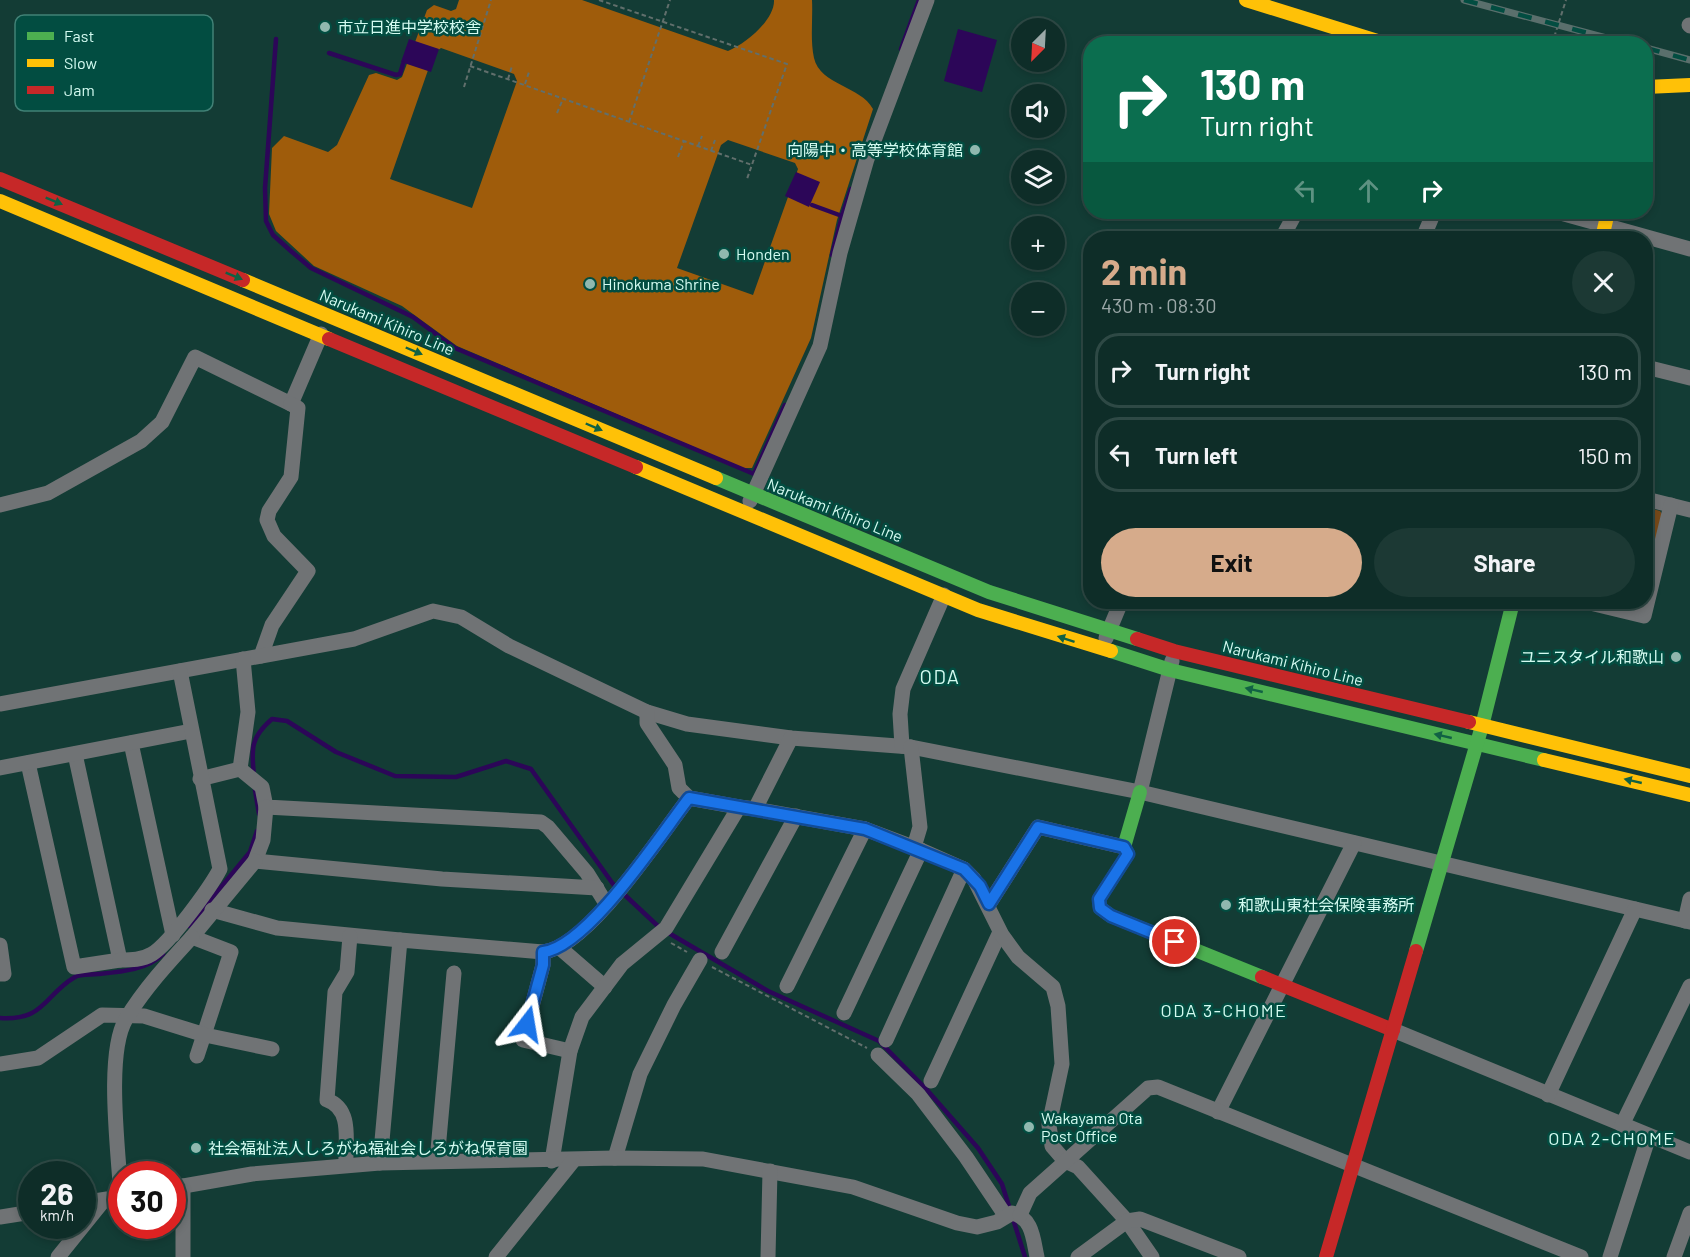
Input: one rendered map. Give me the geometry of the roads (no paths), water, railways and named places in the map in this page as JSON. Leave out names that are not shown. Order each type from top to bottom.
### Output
[{"type":"main road","points":[[1246,0],[1362,36]]},
{"type":"main road","points":[[1653,87],[1690,85]]},
{"type":"main road","name":"Narukami Kihiro Line","points":[[0,179],[989,592],[1174,651],[1690,776]]},
{"type":"main road","points":[[0,201],[978,609],[1101,651],[1170,670],[1690,795]]},
{"type":"main road","points":[[1326,1257],[1482,726],[1511,609]]},
{"type":"main road","points":[[1140,792],[1124,847],[1128,854],[1099,899],[1100,908],[1111,916],[1393,1030]]},
{"type":"street","points":[[745,512],[820,346],[840,253],[867,159],[927,0]]},
{"type":"street","points":[[1583,219],[1626,231]]},
{"type":"street","points":[[1653,239],[1690,249]]},
{"type":"street","points":[[291,404],[321,334]]},
{"type":"street","points":[[0,506],[48,493],[141,441],[162,422],[195,357],[298,408],[291,477],[269,511],[267,520],[274,536],[308,571],[272,626],[261,656]]},
{"type":"street","points":[[1653,369],[1690,378]]},
{"type":"street","points":[[1653,501],[1690,510]]},
{"type":"street","points":[[1653,579],[1671,505]]},
{"type":"street","points":[[844,1012],[917,848],[920,827],[900,714],[903,689],[944,595]]},
{"type":"street","points":[[1101,651],[1118,609]]},
{"type":"street","points":[[1615,609],[1644,616],[1646,609]]},
{"type":"street","points":[[0,704],[354,639],[433,611],[461,617],[509,646],[595,685],[647,712],[687,724],[791,738],[907,746],[1140,792],[1354,843],[1441,861],[1688,922],[1690,899]]},
{"type":"street","points":[[1140,792],[1174,651]]},
{"type":"street","points":[[240,769],[248,712],[243,659]]},
{"type":"street","points":[[28,763],[74,967],[142,959],[153,953],[173,935],[220,869],[180,671]]},
{"type":"street","points":[[647,712],[647,723],[675,765],[679,788],[689,798],[865,829],[917,848],[964,869],[980,886],[1000,932],[1026,966],[1039,972],[1053,987],[1058,1006],[1062,1064],[1049,1125],[1052,1146],[1065,1161],[1078,1167],[1127,1221],[1152,1257]]},
{"type":"street","points":[[0,768],[191,731]]},
{"type":"street","points":[[552,1161],[570,1051],[582,1017],[622,964],[666,928],[791,738]]},
{"type":"street","points":[[131,743],[173,935]]},
{"type":"street","points":[[75,754],[120,960]]},
{"type":"street","points":[[200,779],[240,769]]},
{"type":"street","points":[[119,1161],[115,1063],[118,1038],[129,1015],[165,966],[255,861],[263,840],[266,807],[262,787],[240,769]]},
{"type":"street","points":[[212,910],[277,928],[543,952],[560,948],[617,896],[689,798]]},
{"type":"street","points":[[266,807],[541,822],[548,827],[607,904]]},
{"type":"street","points":[[722,952],[796,816]]},
{"type":"street","points":[[989,904],[1038,827],[1124,847]]},
{"type":"street","points":[[788,986],[865,829]]},
{"type":"street","points":[[1218,1112],[1354,843]]},
{"type":"street","points":[[255,861],[442,879],[597,888]]},
{"type":"street","points":[[886,1040],[964,869]]},
{"type":"street","points":[[1548,1095],[1635,909]]},
{"type":"street","points":[[931,1081],[1000,932]]},
{"type":"street","points":[[346,1165],[345,1116],[338,1104],[327,1100],[335,992],[347,972],[350,936]]},
{"type":"street","points":[[192,937],[231,952],[197,1056]]},
{"type":"street","points":[[380,1163],[400,940]]},
{"type":"street","points":[[0,945],[4,974],[0,974]]},
{"type":"street","points":[[560,948],[605,987]]},
{"type":"street","points":[[543,952],[543,965],[523,1040],[570,1051]]},
{"type":"street","points":[[615,1158],[640,1074],[674,1005],[700,960]]},
{"type":"street","points":[[437,1161],[454,973]]},
{"type":"street","points":[[1622,1125],[1690,986]]},
{"type":"street","points":[[0,1064],[38,1058],[102,1015],[144,1016],[205,1035],[272,1049]]},
{"type":"street","points":[[1393,1030],[1690,1152]]},
{"type":"street","points":[[878,1055],[918,1094],[1012,1215],[1028,1222],[1037,1257]]},
{"type":"street","points":[[186,1186],[252,1174],[380,1163],[573,1161],[615,1158],[703,1159],[853,1187],[957,1223],[977,1227],[1012,1215],[1030,1193],[1148,1088],[1158,1088],[1581,1257]]},
{"type":"street","points":[[1610,1257],[1649,1136]]},
{"type":"street","points":[[496,1257],[573,1161]]},
{"type":"street","points":[[768,1257],[770,1171]]},
{"type":"street","points":[[58,1257],[104,1200]]},
{"type":"street","points":[[96,1201],[108,1200]]},
{"type":"street","points":[[1674,1257],[1690,1213]]},
{"type":"street","points":[[0,1217],[18,1214]]},
{"type":"street","points":[[1078,1257],[1127,1221],[1140,1219],[1239,1257]]},
{"type":"street","points":[[182,1239],[183,1257]]},
{"type":"waterway","points":[[901,49],[919,0]]},
{"type":"waterway","points":[[276,39],[265,188],[266,221],[273,235],[311,268],[413,317],[455,348],[754,474],[785,405]]},
{"type":"waterway","points":[[329,53],[396,75],[400,74],[403,64]]},
{"type":"waterway","points":[[812,205],[842,216],[851,189]]},
{"type":"waterway","points":[[832,255],[842,216]]},
{"type":"waterway","points":[[254,776],[254,744],[265,725],[272,719],[287,721],[336,752],[395,776],[456,777],[506,761],[531,769],[613,884],[660,928]]},
{"type":"waterway","points":[[255,790],[259,814]]},
{"type":"waterway","points":[[189,926],[250,852],[257,831]]},
{"type":"waterway","points":[[667,932],[768,991],[879,1041],[927,1090],[978,1148],[1002,1184],[1025,1257]]},
{"type":"waterway","points":[[0,1018],[15,1018],[35,1011],[77,976],[141,967],[163,954]]},
{"type":"railway","points":[[1464,0],[1599,36]]},
{"type":"railway","points":[[1653,50],[1690,60]]},
{"type":"place","name":"市立日進中学校校舎","points":[[325,27]]},
{"type":"place","name":"向陽中・高等学校体育館","points":[[975,150]]},
{"type":"place","name":"Honden","points":[[724,254]]},
{"type":"place","name":"Hinokuma Shrine","points":[[590,284]]},
{"type":"place","name":"ユニスタイル和歌山","points":[[1676,657]]},
{"type":"place","name":"和歌山東社会保険事務所","points":[[1226,905]]},
{"type":"place","name":"Wakayama Ota Post Office","points":[[1029,1127]]},
{"type":"place","name":"社会福祉法人しろがね福祉会しろがね保育園","points":[[196,1148]]},
{"type":"district","name":"ODA","points":[[940,677]]},
{"type":"district","name":"ODA 3-CHOME","points":[[1224,1011]]},
{"type":"district","name":"ODA 2-CHOME","points":[[1612,1139]]}]
